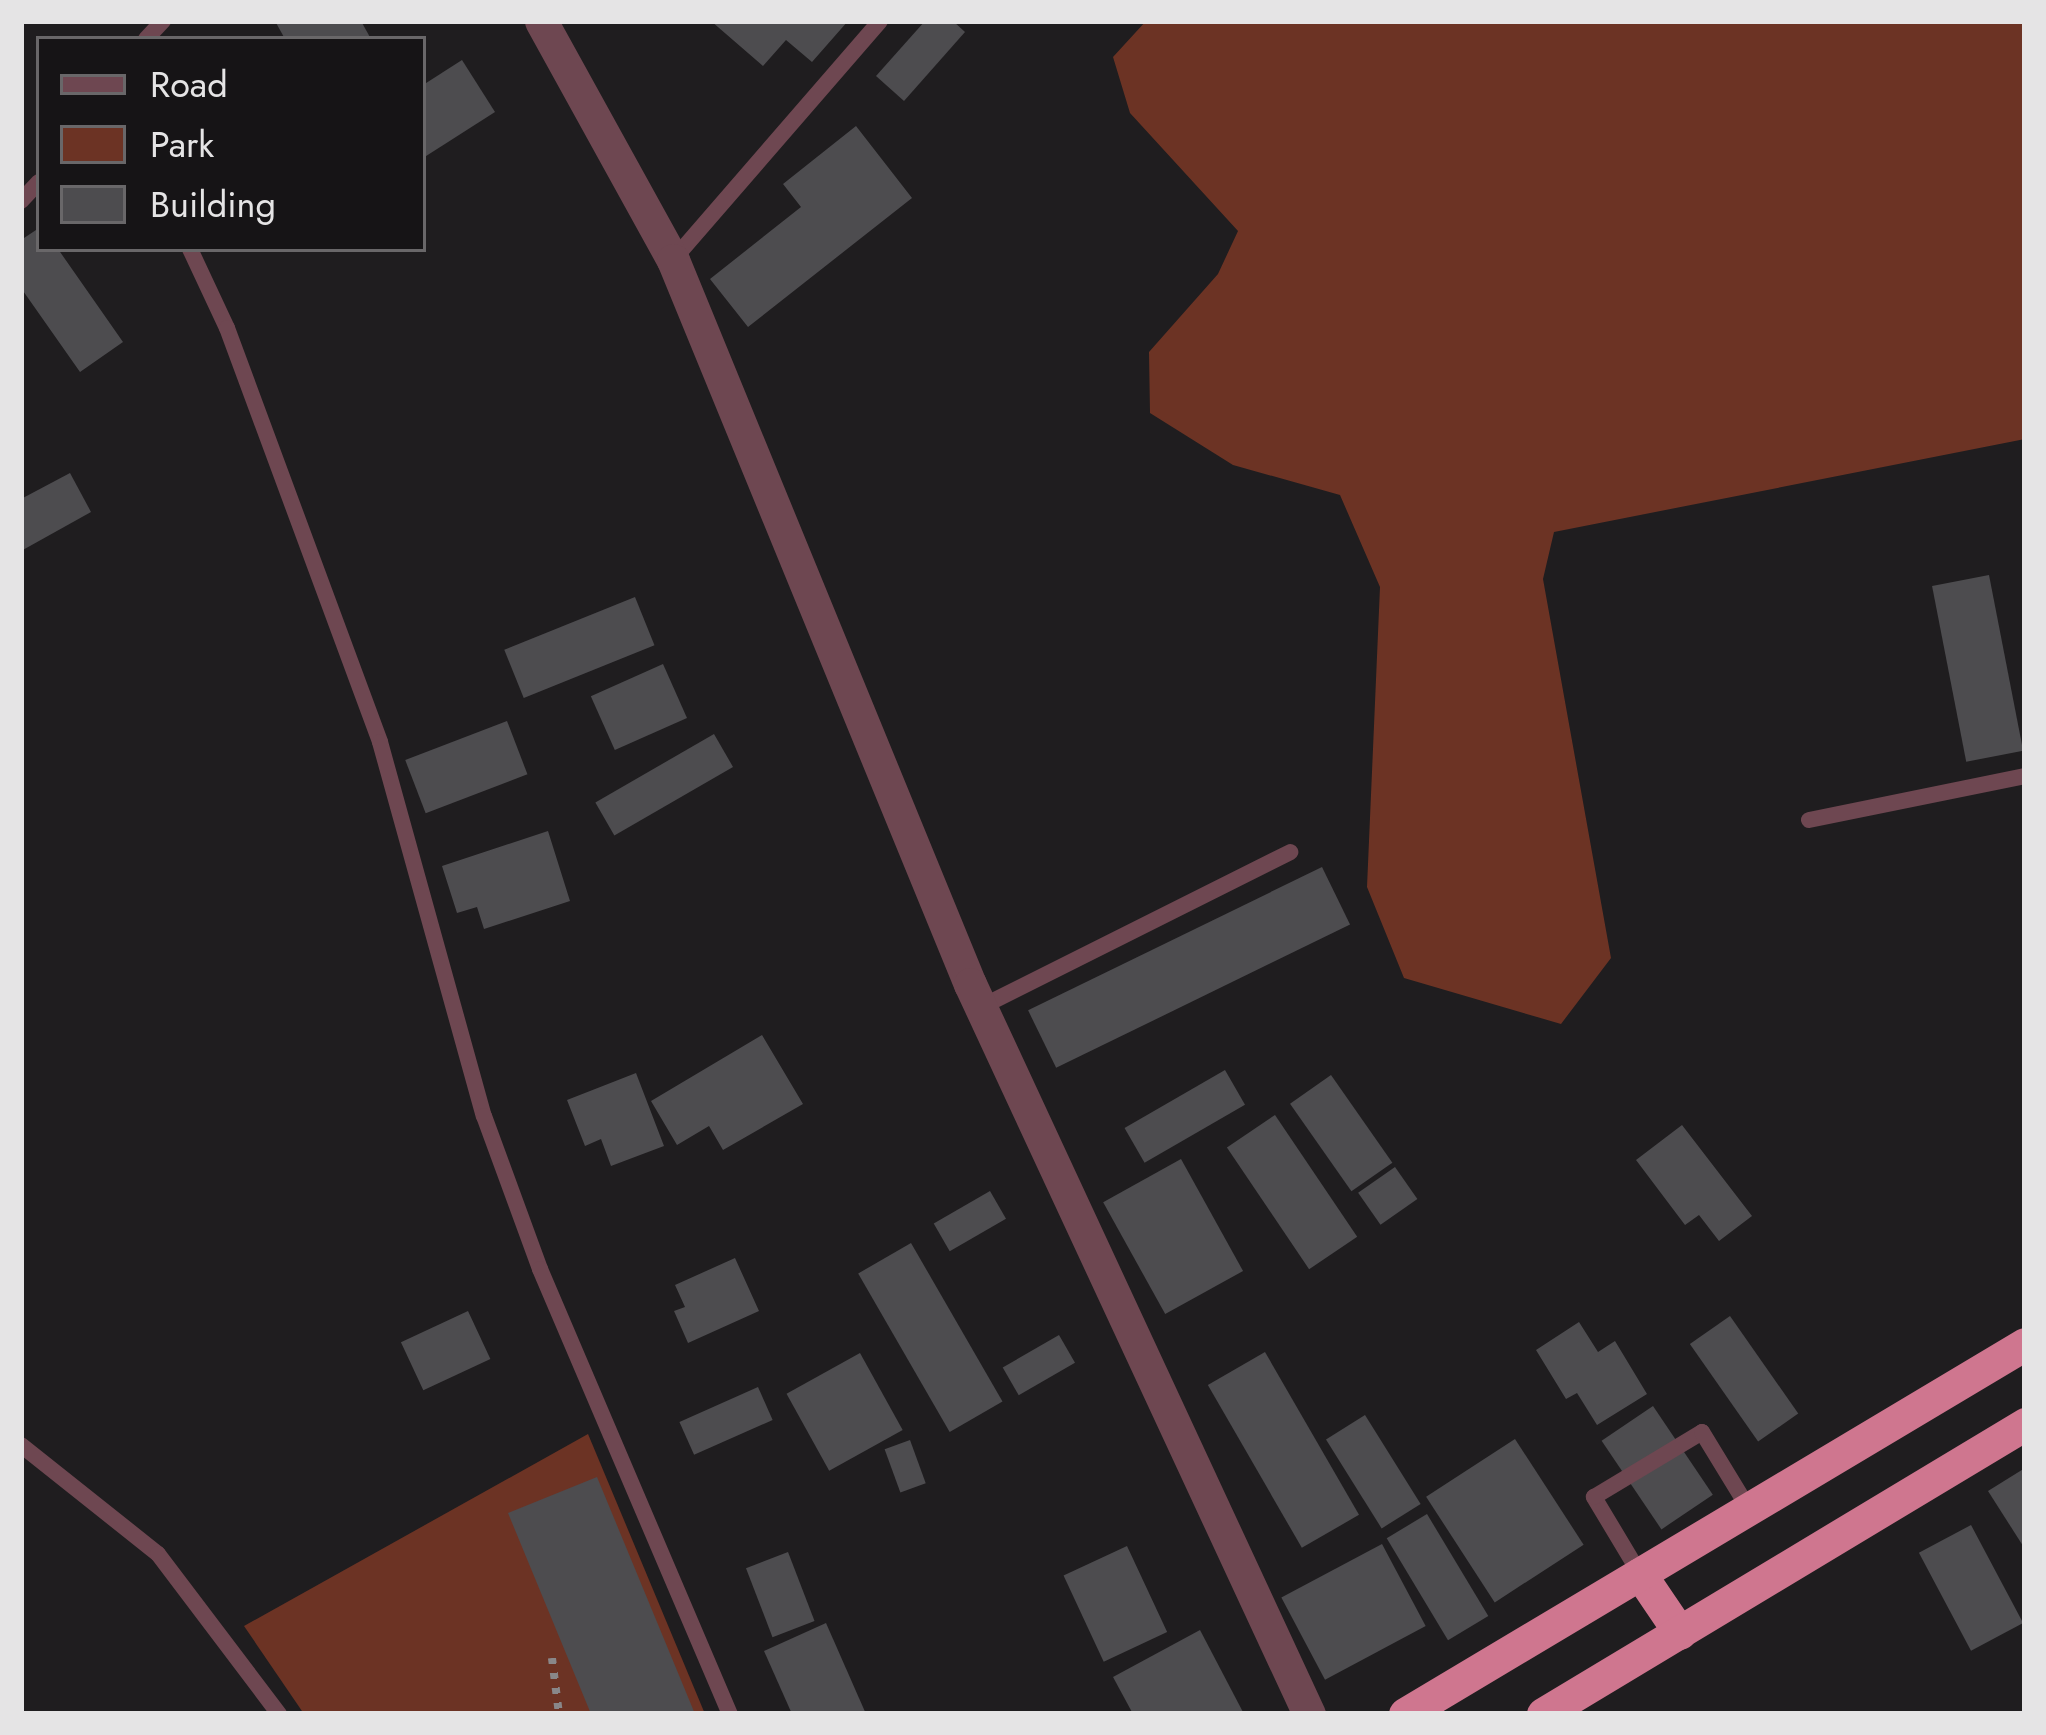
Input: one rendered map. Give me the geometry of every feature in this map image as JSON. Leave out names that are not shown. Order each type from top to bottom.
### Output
[{"type":"highway","points":[[1405,1714],[2025,1344]]},
{"type":"highway","points":[[1543,1714],[2025,1424]]},
{"type":"highway","points":[[1640,1574],[1680,1633]]},
{"type":"street","points":[[541,21],[674,260],[981,1007],[1309,1714]]},
{"type":"lane","points":[[674,260],[880,21]]},
{"type":"lane","points":[[191,252],[227,328],[380,742],[484,1116],[540,1269],[730,1714]]},
{"type":"lane","points":[[1809,820],[2025,776]]},
{"type":"lane","points":[[981,1007],[1290,852]]},
{"type":"lane","points":[[1640,1574],[1594,1497],[1702,1432],[1749,1509]]},
{"type":"lane","points":[[21,1445],[158,1554],[279,1714]]},
{"type":"path","points":[[552,1658],[559,1714]]},
{"type":"green space","points":[[1146,21],[2025,21],[2025,439],[1554,532],[1543,579],[1611,958],[1561,1024],[1404,978],[1367,887],[1380,587],[1340,495],[1233,465],[1150,413],[1149,352],[1218,274],[1238,231],[1130,113],[1113,57]]},
{"type":"green space","points":[[588,1434],[705,1714],[304,1714],[244,1626]]},
{"type":"building","points":[[275,21],[361,21],[369,36],[283,36]]},
{"type":"building","points":[[711,21],[848,21],[812,62],[786,40],[763,66]]},
{"type":"building","points":[[925,21],[953,21],[965,32],[904,101],[876,76]]},
{"type":"building","points":[[462,60],[495,112],[426,156],[426,83]]},
{"type":"building","points":[[856,126],[912,198],[748,327],[710,279],[801,207],[783,184]]},
{"type":"building","points":[[36,230],[36,252],[60,252],[123,342],[80,372],[21,288],[21,240]]},
{"type":"building","points":[[70,473],[91,512],[21,551],[21,499]]},
{"type":"building","points":[[1989,575],[2023,751],[1966,762],[1932,586]]},
{"type":"building","points":[[635,597],[654,645],[524,698],[504,650]]},
{"type":"building","points":[[663,664],[687,718],[615,750],[591,696]]},
{"type":"building","points":[[507,721],[527,774],[426,813],[405,760]]},
{"type":"building","points":[[714,734],[733,767],[614,835],[595,802]]},
{"type":"building","points":[[548,831],[570,901],[484,929],[477,907],[457,913],[442,866]]},
{"type":"building","points":[[1322,867],[1350,925],[1056,1068],[1028,1010]]},
{"type":"building","points":[[762,1035],[803,1104],[723,1150],[709,1126],[677,1145],[651,1101]]},
{"type":"building","points":[[1225,1070],[1245,1105],[1145,1163],[1125,1128]]},
{"type":"building","points":[[636,1073],[664,1146],[611,1166],[601,1139],[585,1146],[567,1100]]},
{"type":"building","points":[[1331,1075],[1392,1163],[1351,1191],[1290,1104]]},
{"type":"building","points":[[1275,1115],[1357,1237],[1309,1269],[1227,1147]]},
{"type":"building","points":[[1682,1125],[1752,1216],[1719,1241],[1699,1215],[1685,1225],[1636,1160]]},
{"type":"building","points":[[1181,1159],[1243,1271],[1165,1314],[1103,1202]]},
{"type":"building","points":[[1395,1167],[1417,1199],[1381,1225],[1358,1193]]},
{"type":"building","points":[[990,1191],[1006,1219],[950,1251],[934,1224]]},
{"type":"building","points":[[911,1243],[1003,1401],[950,1432],[858,1274]]},
{"type":"building","points":[[735,1258],[759,1311],[688,1343],[674,1311],[685,1307],[675,1285]]},
{"type":"building","points":[[468,1311],[490,1359],[423,1390],[401,1342]]},
{"type":"building","points":[[1730,1316],[1798,1413],[1758,1442],[1690,1344]]},
{"type":"building","points":[[1579,1322],[1598,1352],[1615,1341],[1647,1394],[1597,1425],[1577,1393],[1566,1399],[1536,1350]]},
{"type":"building","points":[[1059,1335],[1075,1363],[1019,1395],[1003,1368]]},
{"type":"building","points":[[1265,1352],[1359,1515],[1302,1548],[1208,1385]]},
{"type":"building","points":[[860,1353],[903,1430],[829,1471],[787,1394]]},
{"type":"building","points":[[758,1387],[773,1420],[694,1455],[679,1422]]},
{"type":"building","points":[[1653,1406],[1713,1495],[1661,1529],[1602,1441]]},
{"type":"building","points":[[1365,1415],[1421,1504],[1382,1528],[1326,1439]]},
{"type":"building","points":[[1515,1439],[1584,1545],[1495,1602],[1426,1497]]},
{"type":"building","points":[[910,1440],[926,1483],[900,1492],[885,1449]]},
{"type":"building","points":[[2025,1468],[2025,1549],[1988,1491]]},
{"type":"building","points":[[597,1477],[695,1714],[591,1714],[508,1513]]},
{"type":"building","points":[[1427,1514],[1488,1616],[1448,1640],[1387,1538]]},
{"type":"building","points":[[1971,1525],[2023,1623],[1971,1651],[1919,1553]]},
{"type":"building","points":[[1382,1544],[1426,1626],[1325,1680],[1281,1598]]},
{"type":"building","points":[[1127,1546],[1167,1632],[1104,1662],[1064,1576]]},
{"type":"building","points":[[788,1552],[815,1621],[773,1637],[746,1568]]},
{"type":"building","points":[[826,1623],[866,1714],[792,1714],[764,1651]]},
{"type":"building","points":[[1200,1630],[1244,1714],[1133,1714],[1113,1677]]}]
